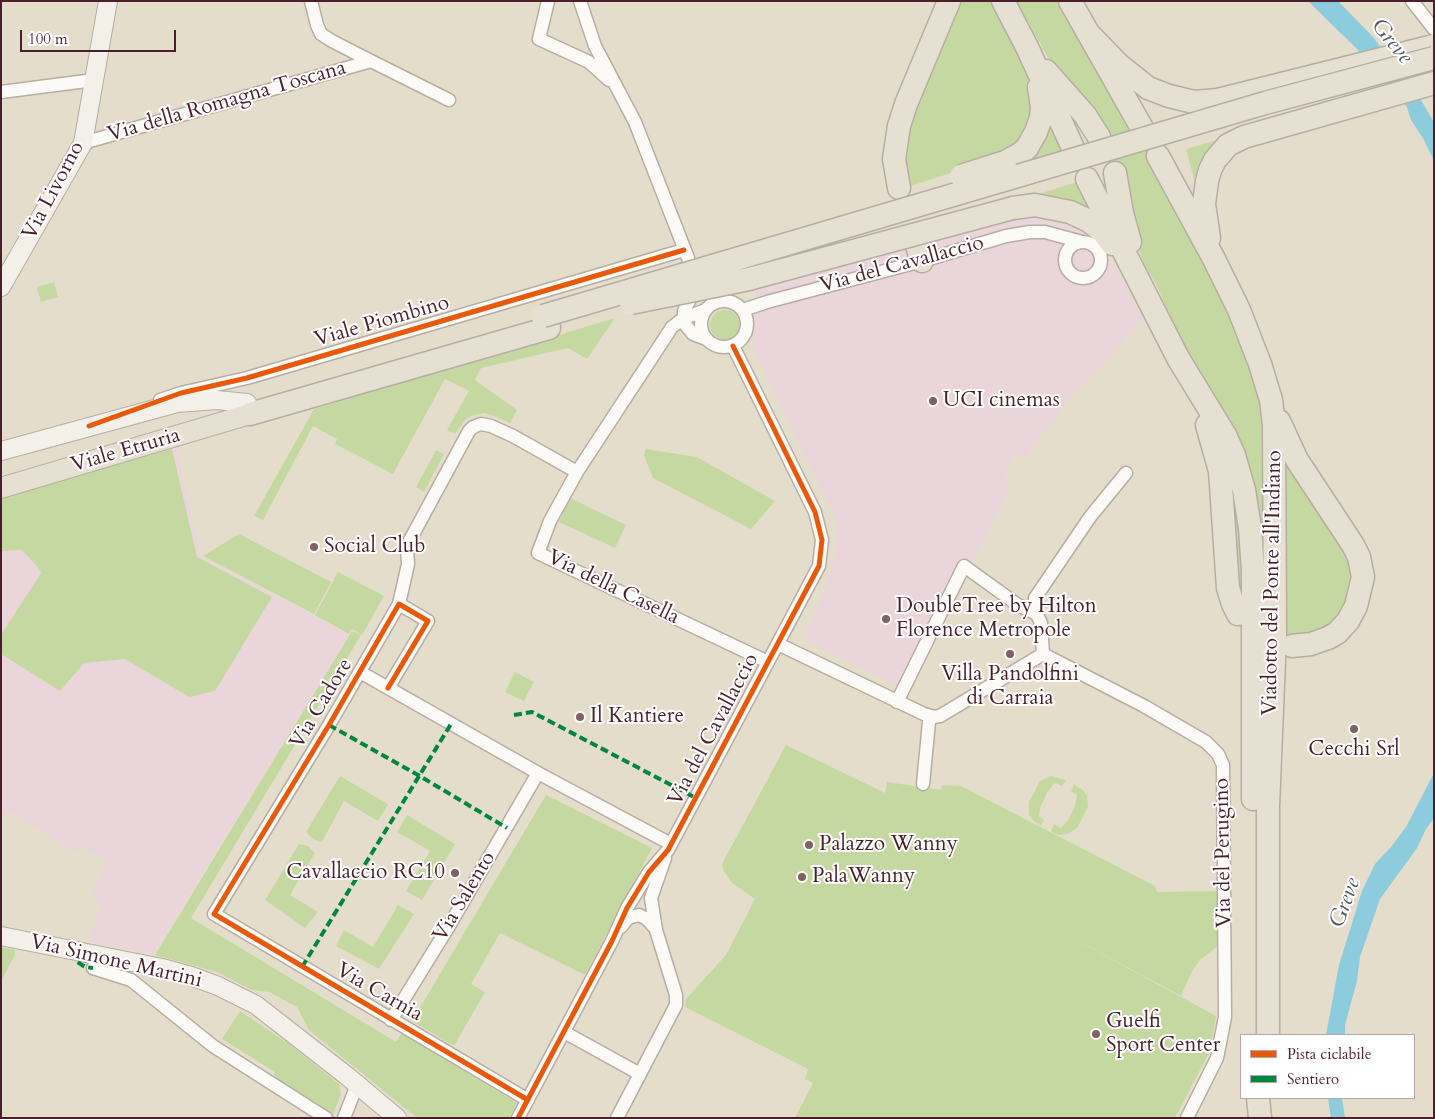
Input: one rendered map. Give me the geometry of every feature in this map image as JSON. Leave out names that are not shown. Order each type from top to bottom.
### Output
[{"type":"highway","points":[[899,188],[894,159],[898,126],[949,1]]},
{"type":"highway","points":[[1003,1],[1072,146]]},
{"type":"highway","points":[[1070,1],[1143,130]]},
{"type":"highway","points":[[1087,32],[1118,64],[1148,88],[1185,101],[1218,100],[1434,46]]},
{"type":"highway","points":[[1026,47],[1085,115],[1099,137]]},
{"type":"highway","points":[[546,322],[788,231],[1005,162],[1020,154],[1027,148],[1041,118],[1042,98],[1026,47]]},
{"type":"highway","points":[[659,281],[1265,102],[1434,58]]},
{"type":"highway","points":[[630,303],[1274,114],[1434,72]]},
{"type":"highway","points":[[1214,258],[1207,229],[1204,204],[1210,170],[1215,160],[1228,145],[1244,137],[1434,83]]},
{"type":"highway","name":"Viadotto del Ponte all'Indiano","points":[[1158,156],[1214,258],[1242,319],[1260,364],[1271,400],[1276,451],[1275,636],[1268,806],[1268,1034]]},
{"type":"highway","name":"Viadotto del Ponte all'Indiano","points":[[1115,173],[1122,213],[1132,248],[1184,349],[1234,455],[1244,490],[1252,554],[1255,1034]]},
{"type":"highway","name":"Viadotto del Ponte all'Indiano","points":[[1087,179],[1178,358],[1217,420]]},
{"type":"highway","points":[[248,408],[546,322],[749,279],[1012,208],[1035,205],[1070,212],[1089,221],[1103,232],[1112,242],[1148,299]]},
{"type":"highway","points":[[915,240],[922,261]]},
{"type":"highway","points":[[1178,358],[1216,452],[1221,484],[1228,588],[1238,614]]},
{"type":"highway","points":[[1271,400],[1297,460],[1353,545],[1359,557],[1363,577],[1356,606],[1348,621],[1328,638],[1312,644],[1292,646]]},
{"type":"highway","points":[[1258,1099],[1260,1118]]},
{"type":"highway","points":[[1270,1099],[1272,1118]]},
{"type":"main road","name":"Viale Etruria","points":[[1,474],[248,408]]},
{"type":"main road","name":"Viale Etruria","points":[[1,488],[248,408]]},
{"type":"street","name":"Via Livorno","points":[[1,287],[83,143],[108,1]]},
{"type":"street","name":"Via della Romagna Toscana","points":[[311,1],[321,34],[332,42],[449,100]]},
{"type":"street","points":[[548,1],[539,39],[589,62],[617,88]]},
{"type":"street","points":[[580,1],[595,46],[617,88]]},
{"type":"street","points":[[1412,1],[1434,29]]},
{"type":"street","name":"Via della Romagna Toscana","points":[[83,143],[371,61]]},
{"type":"street","points":[[1,92],[94,80]]},
{"type":"street","name":"Viale Piombino","points":[[89,426],[181,393],[247,378],[686,254],[635,122],[617,88]]},
{"type":"street","name":"Via del Cavallaccio","points":[[743,310],[773,300],[1019,234],[1045,232],[1094,246],[1100,256],[1099,267],[1091,276],[1079,278],[1069,272],[1065,261],[1068,250],[1061,237]]},
{"type":"street","points":[[1068,250],[1082,242]]},
{"type":"street","points":[[684,318],[686,328],[697,337],[719,347],[733,346],[742,340],[747,331],[747,320],[743,310],[729,301],[714,298],[701,322],[706,340]]},
{"type":"street","name":"Via della Casella","points":[[684,318],[684,311],[690,299]]},
{"type":"street","name":"Via della Casella","points":[[706,310],[684,318],[672,327],[577,472],[550,521],[538,553],[768,662]]},
{"type":"street","name":"Via del Cavallaccio","points":[[518,1118],[612,941],[627,908],[640,885],[669,847],[819,566],[822,548],[821,531],[816,512],[733,346]]},
{"type":"street","name":"Viale Piombino","points":[[1,451],[89,426],[189,402],[217,400],[248,408]]},
{"type":"street","points":[[388,688],[428,621],[399,604],[408,564],[410,540],[468,431],[481,424],[491,426],[513,436],[577,472]]},
{"type":"street","points":[[778,644],[931,717],[940,716],[1043,654],[1041,623],[1034,608],[1035,598],[1090,517],[1126,473]]},
{"type":"street","points":[[898,702],[964,566],[1018,605],[1037,614]]},
{"type":"street","name":"Via Cadore","points":[[214,914],[399,604]]},
{"type":"street","name":"Via del Perugino","points":[[1043,654],[1144,706],[1206,742],[1218,754],[1223,765],[1225,1017],[1217,1058],[1187,1118]]},
{"type":"street","points":[[360,672],[669,847],[651,898],[656,930],[671,978],[676,1002],[675,1008],[616,1118]]},
{"type":"street","points":[[923,784],[931,717]]},
{"type":"street","name":"Via Salento","points":[[391,1020],[449,926],[538,773]]},
{"type":"street","name":"Via Carnia","points":[[214,914],[528,1100]]},
{"type":"street","points":[[612,941],[626,920],[633,916],[645,917],[656,930]]},
{"type":"street","name":"Via Simone Martini","points":[[1,936],[162,968],[218,986],[256,1006],[397,1118]]},
{"type":"street","points":[[93,968],[131,980],[213,1046],[326,1118]]},
{"type":"street","points":[[564,1032],[640,1074]]},
{"type":"street","points":[[344,1118],[357,1085]]},
{"type":"shaded area","points":[[1022,215],[1052,215],[1085,228],[1101,242],[1143,320],[1076,391],[1024,458],[1015,453],[1005,473],[1010,487],[908,692],[805,639],[836,556],[837,522],[753,347],[756,288]]},
{"type":"shaded area","points":[[176,446],[201,557],[349,635],[153,954],[88,941],[101,906],[92,893],[108,862],[81,846],[77,853],[8,811],[1,824],[1,495]]},
{"type":"green space","points":[[956,1],[990,1],[1002,20],[1034,88],[1028,135],[992,160],[907,187],[904,132]]},
{"type":"green space","points":[[1016,1],[1064,1],[1181,211],[1214,277],[1264,405],[1271,540],[1257,546],[1207,399],[1157,286],[1142,260],[1118,168],[1106,137],[1063,84]]},
{"type":"green space","points":[[1049,108],[1069,150],[1018,165]]},
{"type":"green space","points":[[1235,135],[1199,197],[1186,149]]},
{"type":"green space","points":[[1083,180],[1104,223],[1023,199]]},
{"type":"green space","points":[[54,282],[58,297],[41,302],[37,287]]},
{"type":"green space","points":[[725,310],[736,314],[740,325],[736,336],[725,340],[714,336],[710,325],[714,314]]},
{"type":"green space","points":[[615,318],[587,359],[568,348],[481,368],[475,380],[517,410],[510,423],[484,413],[466,419],[455,434],[447,430],[469,391],[445,379],[393,474],[335,444],[337,439],[313,426],[263,520],[254,516],[314,409]]},
{"type":"green space","points":[[1280,440],[1344,545],[1354,572],[1350,601],[1328,630],[1283,638],[1287,598]]},
{"type":"green space","points":[[172,449],[197,557],[272,597],[215,691],[189,697],[125,659],[84,663],[60,691],[1,654],[1,635],[41,573],[22,550],[1,551],[1,496]]},
{"type":"green space","points":[[646,449],[697,457],[775,501],[751,529],[653,478],[644,455]]},
{"type":"green space","points":[[436,450],[444,454],[424,492],[416,487]]},
{"type":"green space","points":[[1232,474],[1239,504],[1247,613],[1236,593],[1231,513]]},
{"type":"green space","points":[[570,498],[626,525],[615,548],[559,522]]},
{"type":"green space","points":[[239,534],[331,582],[314,614],[203,556]]},
{"type":"green space","points":[[338,572],[384,596],[362,635],[352,629],[349,634],[315,615]]},
{"type":"green space","points":[[352,631],[361,635],[191,918],[396,1042],[402,1033],[517,1103],[509,1118],[417,1118],[309,1030],[297,1007],[269,992],[252,990],[217,972],[155,955]]},
{"type":"green space","points":[[515,672],[534,682],[524,701],[505,692]]},
{"type":"green space","points":[[786,745],[885,793],[887,782],[941,790],[942,785],[961,786],[1155,886],[1157,892],[1217,891],[1218,946],[1201,959],[1193,969],[1181,996],[1054,928],[1216,1016],[1210,1051],[1175,1118],[795,1118],[813,1083],[805,1079],[808,1069],[685,1007],[685,1000],[726,955],[755,899],[732,883],[723,870],[722,864]]},
{"type":"green space","points":[[340,776],[388,804],[378,821],[344,801],[322,842],[313,839],[306,832]]},
{"type":"green space","points":[[1051,776],[1066,780],[1062,786],[1055,783],[1048,791],[1041,805],[1039,816],[1044,820],[1041,826],[1029,815],[1029,802],[1040,781]]},
{"type":"green space","points":[[1074,784],[1084,791],[1087,796],[1088,807],[1077,828],[1068,834],[1058,835],[1051,831],[1054,824],[1061,828],[1069,819],[1075,806],[1077,795],[1071,791]]},
{"type":"green space","points":[[546,795],[652,848],[585,975],[500,933],[471,984],[485,992],[454,1046],[412,1021]]},
{"type":"green space","points":[[407,815],[455,844],[422,900],[406,891],[430,851],[397,832]]},
{"type":"green space","points":[[299,844],[308,846],[315,853],[290,895],[318,912],[305,928],[265,900]]},
{"type":"green space","points":[[398,905],[414,914],[379,969],[336,946],[344,930],[373,947]]},
{"type":"green space","points":[[1,947],[15,950],[15,955],[1,981]]},
{"type":"green space","points":[[240,1011],[289,1044],[339,1084],[341,1094],[333,1115],[273,1076],[275,1072],[222,1039]]},
{"type":"water","points":[[1308,1],[1338,1],[1373,37],[1422,102],[1434,122],[1434,161],[1424,140],[1411,120],[1407,107],[1357,49]]},
{"type":"water","points":[[1434,773],[1434,818],[1426,829],[1417,848],[1380,899],[1360,957],[1357,981],[1345,1025],[1345,1034],[1326,1034],[1339,965],[1362,891],[1375,864],[1406,827]]},
{"type":"water","points":[[1328,1099],[1342,1099],[1345,1118],[1331,1118]]},
{"type":"marked path","points":[[514,715],[532,712],[696,798]]},
{"type":"marked path","points":[[302,967],[451,724]]},
{"type":"marked path","points":[[329,725],[507,828]]},
{"type":"marked path","points":[[75,951],[76,961],[85,967],[93,968]]},
{"type":"cycle path","points":[[89,426],[181,393],[247,378],[684,250]]},
{"type":"cycle path","points":[[518,1118],[612,941],[627,908],[649,872],[668,850],[819,566],[822,540],[815,512],[733,346]]},
{"type":"cycle path","points":[[388,688],[428,621],[399,604],[329,725],[214,914],[528,1100]]},
{"type":"place","name":"UCI cinemas","points":[[933,401]]},
{"type":"place","name":"Social Club","points":[[314,547]]},
{"type":"place","name":"DoubleTree by Hilton Florence Metropole","points":[[886,619]]},
{"type":"place","name":"Villa Pandolfini di Carraia","points":[[1010,654]]},
{"type":"place","name":"Il Kantiere","points":[[580,717]]},
{"type":"place","name":"Cecchi Srl","points":[[1354,729]]},
{"type":"place","name":"Palazzo Wanny","points":[[809,845]]},
{"type":"place","name":"Cavallaccio RC10","points":[[455,873]]},
{"type":"place","name":"PalaWanny","points":[[802,877]]},
{"type":"place","name":"Guelfi Sport Center","points":[[1096,1034]]},
{"type":"water label","name":"Greve","points":[[1391,42]]},
{"type":"water label","name":"Greve","points":[[1346,903]]}]
